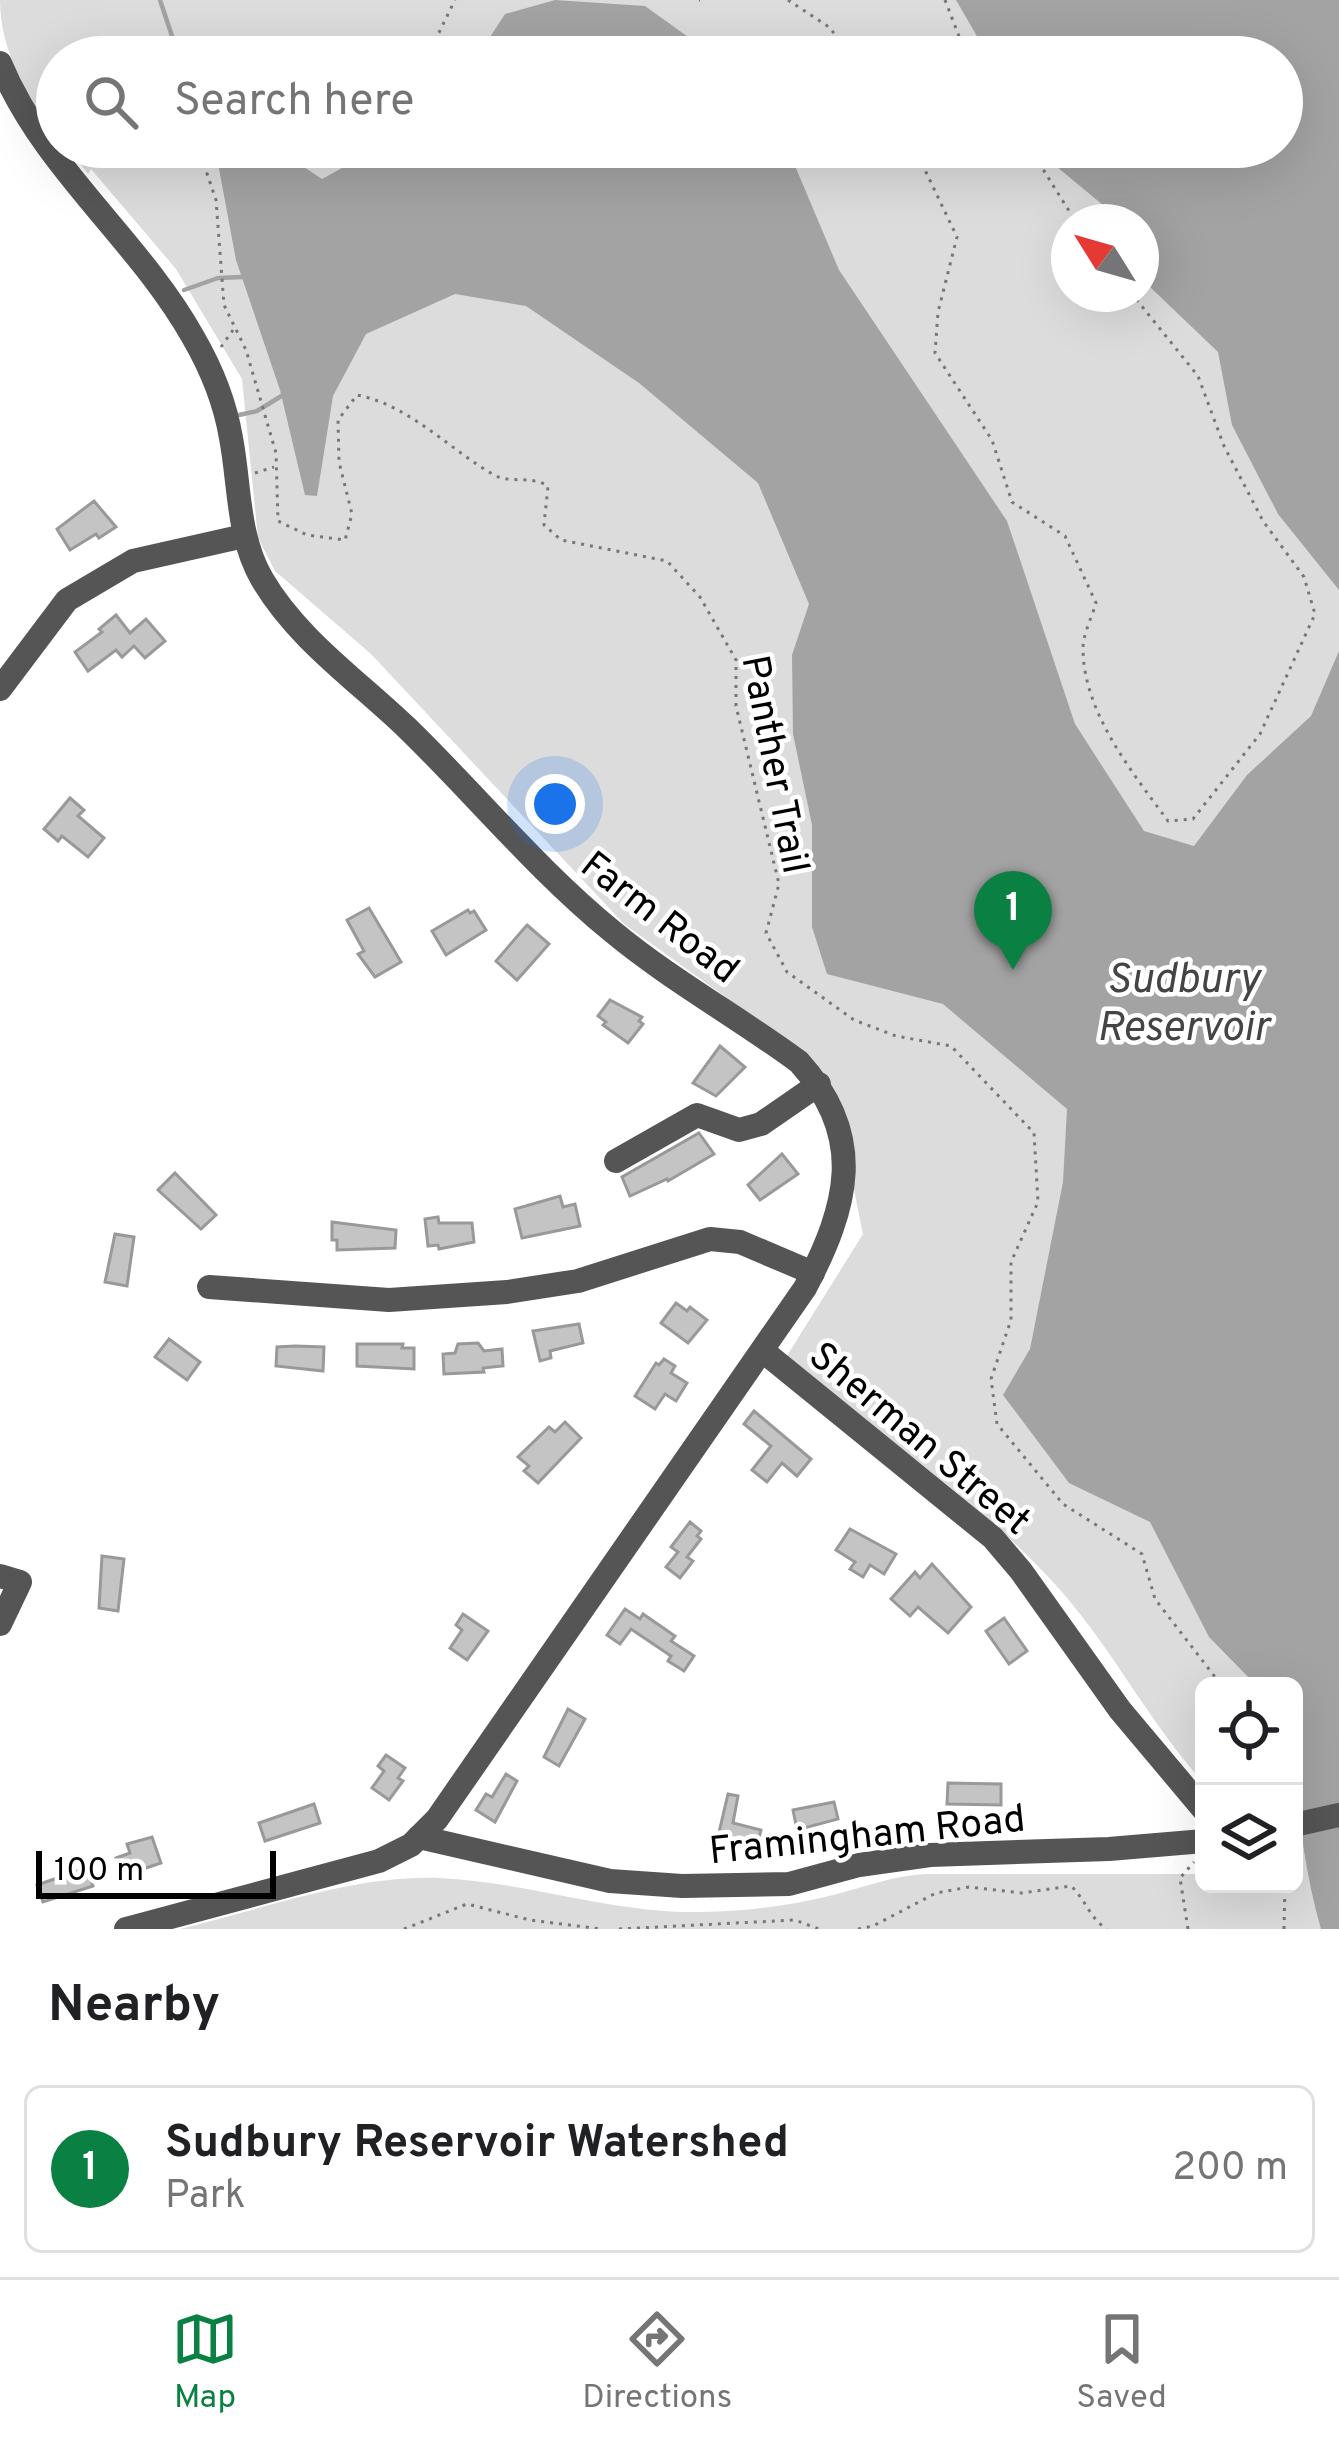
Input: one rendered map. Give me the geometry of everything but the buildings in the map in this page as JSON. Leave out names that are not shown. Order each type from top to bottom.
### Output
[{"type":"street","name":"Farm Road","points":[[1,67],[36,130]]},
{"type":"street","name":"Farm Road","points":[[65,168],[153,276],[205,358],[231,436],[244,536],[260,575],[302,633],[409,730],[559,884],[613,932],[782,1050],[819,1084],[837,1122],[845,1190],[836,1227],[813,1273],[458,1791],[419,1837]]},
{"type":"street","points":[[0,689],[67,600],[134,561],[244,536]]},
{"type":"street","points":[[616,1161],[697,1114],[739,1130],[761,1124],[819,1084]]},
{"type":"street","points":[[209,1287],[389,1300],[507,1292],[578,1281],[710,1239],[740,1242],[813,1273]]},
{"type":"street","name":"Sherman Street","points":[[763,1352],[993,1538],[1120,1710],[1195,1799]]},
{"type":"street","points":[[0,1576],[20,1582],[0,1624]]},
{"type":"street","points":[[1303,1823],[1339,1815]]},
{"type":"street","points":[[126,1929],[380,1861],[419,1837]]},
{"type":"street","name":"Framingham Road","points":[[419,1837],[610,1881],[682,1886],[789,1884],[859,1865],[930,1855],[1195,1842]]},
{"type":"path","points":[[437,36],[455,0]]},
{"type":"path","points":[[788,0],[836,36]]},
{"type":"path","points":[[945,0],[960,36]]},
{"type":"path","name":"Panther Trail","points":[[205,168],[216,200],[224,305],[246,350],[275,453],[278,521],[307,535],[345,540],[352,514],[339,462],[338,420],[357,395],[383,400],[500,478],[536,479],[548,486],[544,525],[561,540],[667,562],[700,597],[736,660],[736,706],[779,884],[766,934],[787,972],[854,1020],[896,1036],[951,1046],[1034,1133],[1038,1202],[1011,1262],[1011,1320],[991,1378],[997,1424],[1063,1504],[1142,1554],[1155,1599],[1215,1677]]},
{"type":"path","points":[[924,168],[957,237],[938,312],[935,353],[992,440],[1012,502],[1065,536],[1096,603],[1082,644],[1089,691],[1125,761],[1168,821],[1193,819],[1260,734],[1315,614],[1304,577],[1263,521],[1224,446],[1198,376],[1146,312]]},
{"type":"path","points":[[1042,168],[1065,204]]},
{"type":"path","points":[[1188,1929],[1180,1878],[1195,1866]]},
{"type":"path","points":[[858,1929],[874,1926],[936,1892],[969,1887],[1022,1893],[1071,1886],[1082,1896],[1095,1923],[1107,1929]]},
{"type":"path","points":[[1284,1929],[1285,1893]]},
{"type":"path","points":[[404,1929],[467,1904],[530,1920],[601,1929]]},
{"type":"path","points":[[620,1929],[795,1920],[819,1929]]},
{"type":"shaded area","points":[[0,0],[1339,0],[1339,1929],[180,1929],[308,1895],[406,1879],[472,1881],[636,1908],[702,1912],[798,1903],[927,1874],[1195,1874],[1195,1893],[1303,1893],[1303,1677],[1195,1677],[1195,1772],[1080,1614],[1030,1559],[928,1469],[785,1359],[863,1234],[836,1101],[752,1016],[624,924],[371,654],[275,571],[258,538],[242,379],[176,269],[91,169],[88,174],[83,168],[1303,168],[1303,36],[36,36],[36,105],[5,37]]},
{"type":"water","points":[[555,0],[645,6],[687,36],[491,36],[505,14]]},
{"type":"water","points":[[956,0],[1339,0],[1339,590],[1278,514],[1232,425],[1218,352],[1159,296],[1159,204],[1102,204],[1058,168],[1303,168],[1303,36],[977,36]]},
{"type":"water","name":"Sudbury Reservoir","points":[[219,168],[306,168],[322,179],[342,168],[796,168],[839,270],[1007,521],[1075,724],[1144,831],[1194,846],[1247,775],[1311,716],[1339,651],[1339,1929],[1321,1929],[1303,1845],[1303,1677],[1248,1677],[1209,1637],[1150,1522],[1069,1483],[1003,1395],[1030,1349],[1063,1182],[1067,1109],[943,1004],[827,974],[812,927],[812,825],[793,734],[792,655],[809,604],[758,483],[639,383],[526,306],[455,294],[366,334],[333,396],[317,496],[305,495],[280,390],[236,260]]},
{"type":"waterway","points":[[160,0],[172,36]]},
{"type":"waterway","points":[[184,290],[218,278],[242,277]]},
{"type":"waterway","points":[[239,415],[257,411],[283,395]]},
{"type":"place","name":"Sudbury Reservoir Watershed","points":[[1013,970]]}]
